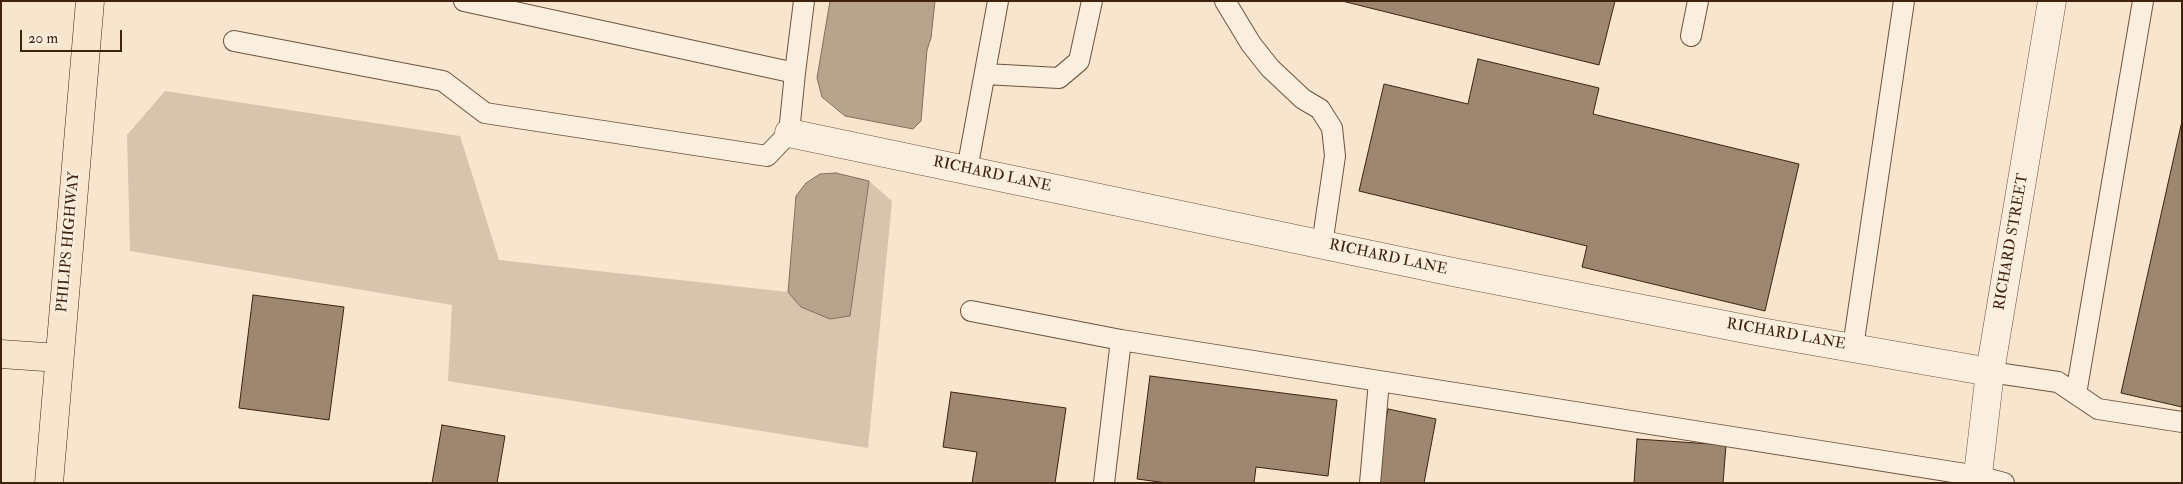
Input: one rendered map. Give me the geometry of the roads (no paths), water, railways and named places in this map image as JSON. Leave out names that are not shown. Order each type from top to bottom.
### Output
[{"type":"main road","name":"PHILIPS HIGHWAY","points":[[49,483],[90,1]]},
{"type":"main road","points":[[1,354],[59,358]]},
{"type":"street","name":"RICHARD STREET","points":[[1977,479],[1990,372],[2052,1]]},
{"type":"street","name":"RICHARD LANE","points":[[789,133],[1322,245],[1761,332],[1990,372]]},
{"type":"lane","points":[[464,1],[497,5],[795,73]]},
{"type":"lane","points":[[234,40],[443,81],[485,112],[767,156],[789,133],[804,1]]},
{"type":"lane","points":[[967,170],[998,1]]},
{"type":"lane","points":[[985,74],[1059,78],[1079,61],[1092,1]]},
{"type":"lane","points":[[1225,1],[1251,44],[1270,68],[1303,99],[1320,108],[1332,128],[1335,156],[1322,245]]},
{"type":"lane","points":[[1691,36],[1698,1]]},
{"type":"lane","points":[[1853,347],[1904,1]]},
{"type":"lane","points":[[2076,394],[2143,1]]},
{"type":"lane","points":[[971,311],[1121,340],[2004,483]]},
{"type":"lane","points":[[1104,483],[1121,340]]},
{"type":"lane","points":[[1990,372],[2058,382],[2098,410],[2182,422]]},
{"type":"lane","points":[[1370,483],[1378,381]]}]
